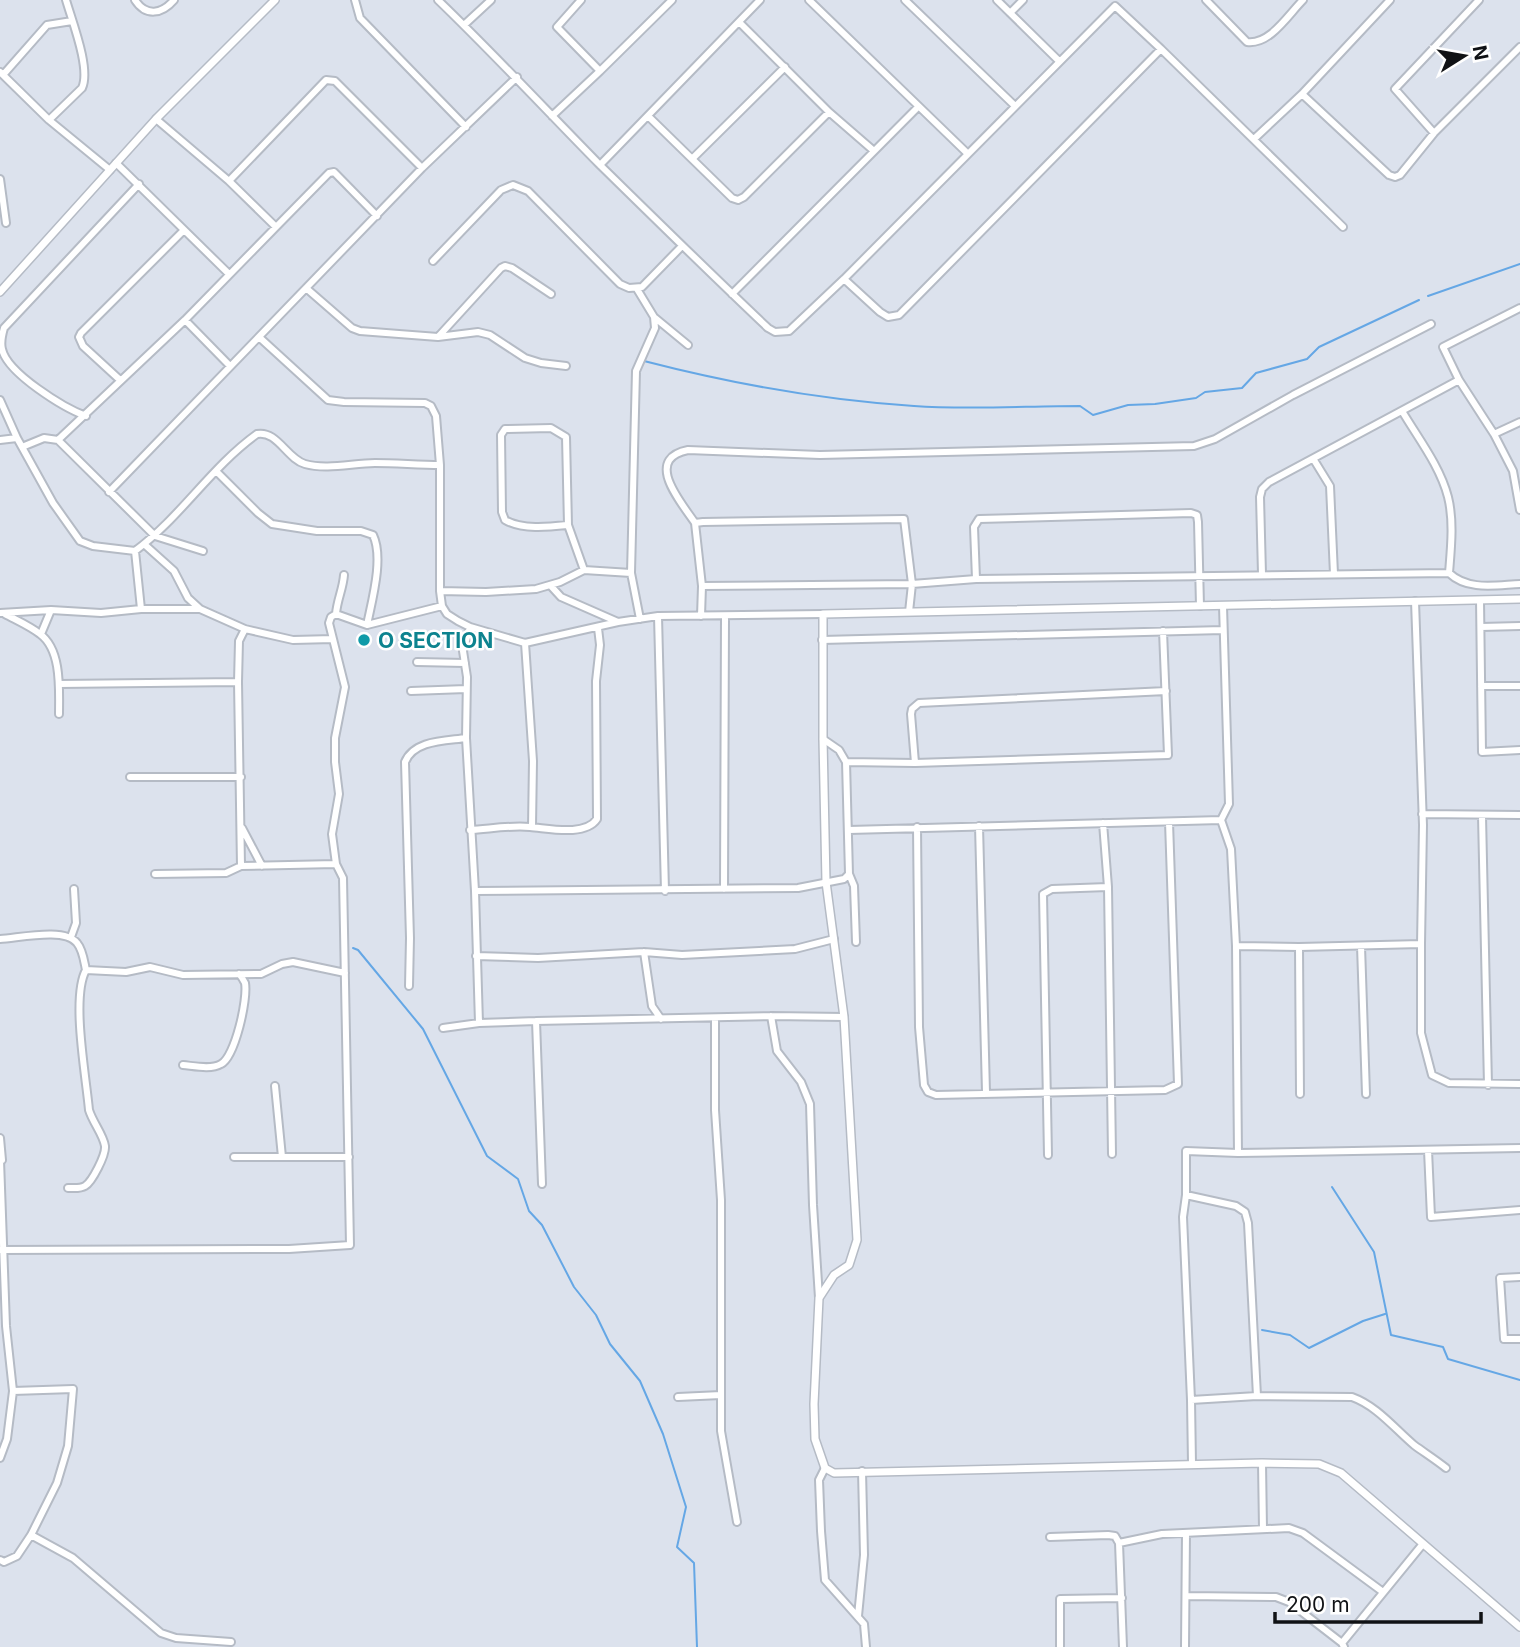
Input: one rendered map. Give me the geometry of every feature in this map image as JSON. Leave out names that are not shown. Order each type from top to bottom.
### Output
[{"type":"street","points":[[50,120],[85,82],[84,66],[66,0]]},
{"type":"street","points":[[135,0],[145,10],[154,12],[167,8],[174,0]]},
{"type":"street","points":[[0,292],[156,119],[275,0]]},
{"type":"street","points":[[355,0],[360,18],[466,127]]},
{"type":"street","points":[[438,0],[682,246],[775,332],[789,331],[844,279],[1117,3],[1343,227]]},
{"type":"street","points":[[464,25],[491,0]]},
{"type":"street","points":[[581,0],[557,27],[600,71]]},
{"type":"street","points":[[552,116],[672,0]]},
{"type":"street","points":[[600,165],[760,0]]},
{"type":"street","points":[[809,0],[917,108],[967,153]]},
{"type":"street","points":[[905,0],[1014,105]]},
{"type":"street","points":[[997,0],[1059,61]]},
{"type":"street","points":[[1010,13],[1023,0]]},
{"type":"street","points":[[1208,0],[1247,42],[1255,43],[1269,36],[1303,0]]},
{"type":"street","points":[[1254,139],[1302,94],[1390,0]]},
{"type":"street","points":[[1434,134],[1395,89],[1479,0]]},
{"type":"street","points":[[72,21],[47,25],[1,73],[50,120],[139,184],[229,274]]},
{"type":"street","points":[[739,22],[829,112],[874,151]]},
{"type":"street","points":[[1302,94],[1395,177],[1406,170],[1434,134],[1520,47]]},
{"type":"street","points":[[844,279],[880,312],[888,317],[899,316],[1161,49]]},
{"type":"street","points":[[692,159],[785,67]]},
{"type":"street","points":[[109,492],[422,168],[517,77]]},
{"type":"street","points":[[229,181],[326,80],[335,81],[422,168]]},
{"type":"street","points":[[732,294],[917,108]]},
{"type":"street","points":[[648,116],[732,198],[738,200],[829,112]]},
{"type":"street","points":[[156,119],[229,181],[276,227]]},
{"type":"street","points":[[58,440],[185,320],[329,173],[334,172],[377,216]]},
{"type":"street","points":[[0,179],[6,223]]},
{"type":"street","points":[[86,416],[58,402],[14,368],[2,350],[1,338],[5,328],[139,184]]},
{"type":"street","points":[[433,261],[501,190],[513,185],[528,191],[620,284],[637,289],[642,287],[682,246]]},
{"type":"street","points":[[120,380],[83,346],[79,337],[184,230]]},
{"type":"street","points":[[438,337],[505,266],[551,294]]},
{"type":"street","points":[[306,288],[352,328],[360,331],[438,337],[478,332],[490,335],[525,358],[566,366]]},
{"type":"street","points":[[637,289],[654,317],[688,345]]},
{"type":"street","points":[[1520,308],[1443,347],[1459,380],[1513,471],[1520,510]]},
{"type":"street","points":[[640,618],[631,573],[636,371],[655,328],[654,317]]},
{"type":"street","points":[[185,320],[230,366]]},
{"type":"street","points":[[701,616],[702,586],[695,523],[666,474],[667,465],[678,452],[688,450],[820,455],[1194,446],[1215,439],[1293,395],[1432,324]]},
{"type":"street","points":[[259,337],[328,400],[425,403],[431,406],[436,416],[440,465],[442,606],[447,614],[470,627],[525,643],[658,616],[1520,599]]},
{"type":"street","points":[[1262,574],[1260,497],[1262,489],[1269,482],[1459,380]]},
{"type":"street","points":[[0,400],[17,438],[53,503],[80,541],[93,546],[135,551],[155,536],[239,447],[257,434],[271,436],[293,458],[311,466],[374,463],[440,465]]},
{"type":"street","points":[[1402,411],[1442,480],[1448,499],[1451,523],[1449,573]]},
{"type":"street","points":[[1494,435],[1520,422]]},
{"type":"street","points":[[568,525],[545,527],[512,524],[505,520],[502,512],[501,435],[505,429],[551,428],[566,437],[568,525],[584,570]]},
{"type":"street","points":[[0,440],[17,438]]},
{"type":"street","points":[[22,447],[44,439],[58,440],[155,536],[203,551]]},
{"type":"street","points":[[1314,460],[1330,486],[1334,574]]},
{"type":"street","points":[[216,471],[272,524],[317,531],[360,531],[373,535],[377,542],[376,581],[367,625]]},
{"type":"street","points":[[976,579],[974,527],[979,519],[1178,514],[1196,516],[1200,606]]},
{"type":"street","points":[[695,523],[905,519],[912,584],[909,612]]},
{"type":"street","points":[[144,544],[174,570],[188,598],[200,609],[245,629],[293,640],[333,639]]},
{"type":"street","points":[[135,551],[141,609]]},
{"type":"street","points":[[440,591],[523,591],[550,585],[584,570],[631,573]]},
{"type":"street","points":[[702,586],[912,584],[976,579],[1262,574],[1449,573],[1457,580],[1469,584],[1520,584]]},
{"type":"street","points":[[336,614],[344,575]]},
{"type":"street","points":[[550,585],[561,597],[618,622]]},
{"type":"street","points":[[1480,600],[1482,752],[1520,750]]},
{"type":"street","points":[[1415,601],[1422,814],[1421,1033],[1432,1075],[1448,1083],[1520,1084]]},
{"type":"street","points":[[336,614],[367,625],[442,606]]},
{"type":"street","points":[[1223,606],[1229,804],[1221,820],[1231,849],[1236,946],[1238,1153]]},
{"type":"street","points":[[2,613],[200,609]]},
{"type":"street","points":[[41,634],[51,610]]},
{"type":"street","points":[[2,613],[41,634],[50,644],[60,684],[59,714]]},
{"type":"street","points":[[2,1250],[289,1249],[350,1245],[343,878],[336,864],[332,834],[339,793],[335,738],[345,687],[329,623],[331,617],[336,614]]},
{"type":"street","points":[[820,1298],[834,1275],[849,1265],[857,1240],[844,1017],[827,882],[823,614]]},
{"type":"street","points":[[724,889],[725,615]]},
{"type":"street","points":[[658,616],[666,891]]},
{"type":"street","points":[[1481,627],[1520,626]]},
{"type":"street","points":[[470,627],[464,645],[466,738],[479,1023]]},
{"type":"street","points":[[470,830],[532,827],[545,830],[581,829],[594,824],[597,819],[598,628]]},
{"type":"street","points":[[241,866],[238,681],[239,641],[245,629]]},
{"type":"street","points":[[822,640],[1223,630]]},
{"type":"street","points":[[846,762],[915,763],[1168,755],[1163,631]]},
{"type":"street","points":[[525,643],[533,761],[532,827]]},
{"type":"street","points":[[417,662],[465,663]]},
{"type":"street","points":[[60,684],[238,681]]},
{"type":"street","points":[[1482,686],[1520,685]]},
{"type":"street","points":[[411,691],[466,689]]},
{"type":"street","points":[[915,763],[911,714],[912,709],[919,703],[1166,691]]},
{"type":"street","points":[[409,986],[405,762],[413,749],[430,743],[466,738]]},
{"type":"street","points":[[823,739],[839,750],[846,762],[849,874],[854,886],[856,942]]},
{"type":"street","points":[[130,777],[241,777]]},
{"type":"street","points":[[1422,814],[1520,815]]},
{"type":"street","points":[[1482,816],[1488,1085]]},
{"type":"street","points":[[849,830],[1221,820]]},
{"type":"street","points":[[918,827],[919,1027],[924,1085],[928,1092],[936,1095],[1165,1090],[1176,1086],[1180,1081],[1169,822]]},
{"type":"street","points":[[1103,824],[1108,887],[1112,1154]]},
{"type":"street","points":[[241,827],[261,866]]},
{"type":"street","points":[[979,827],[986,1092]]},
{"type":"street","points":[[155,874],[216,874],[241,866],[336,864]]},
{"type":"street","points":[[475,891],[798,888],[844,879],[849,874]]},
{"type":"street","points":[[1048,1154],[1043,894],[1052,888],[1108,887]]},
{"type":"street","points":[[71,937],[76,923],[74,889]]},
{"type":"street","points":[[0,939],[60,934],[71,937],[78,944],[86,970],[81,978],[79,1020],[89,1110],[102,1137],[105,1154],[88,1184],[79,1188],[68,1188]]},
{"type":"street","points":[[476,956],[538,958],[644,952],[682,955],[795,949],[834,939]]},
{"type":"street","points":[[1236,946],[1421,944]]},
{"type":"street","points":[[1361,946],[1366,1094]]},
{"type":"street","points":[[1299,947],[1300,1094]]},
{"type":"street","points":[[644,952],[652,1006],[661,1019]]},
{"type":"street","points":[[86,970],[126,972],[150,967],[183,975],[261,974],[293,962],[345,973]]},
{"type":"street","points":[[183,1065],[213,1067],[229,1058],[243,1018],[245,982],[239,974]]},
{"type":"street","points":[[771,1016],[777,1051],[802,1082],[810,1104],[813,1205],[820,1298],[814,1404],[815,1439],[825,1468],[834,1473],[1262,1462],[1319,1464],[1341,1473],[1520,1627]]},
{"type":"street","points":[[443,1028],[479,1023],[537,1021],[844,1017]]},
{"type":"street","points":[[715,1018],[715,1110],[721,1200],[723,1452],[737,1522]]},
{"type":"street","points":[[537,1021],[542,1184]]},
{"type":"street","points":[[275,1086],[282,1157]]},
{"type":"street","points":[[0,1138],[2,1250],[13,1391],[6,1439],[0,1458]]},
{"type":"street","points":[[1192,1464],[1183,1217],[1186,1151],[1238,1153],[1520,1148]]},
{"type":"street","points":[[1428,1150],[1431,1217],[1520,1210]]},
{"type":"street","points":[[234,1157],[349,1157]]},
{"type":"street","points":[[1186,1195],[1236,1206],[1245,1212],[1248,1223],[1257,1396]]},
{"type":"street","points":[[1520,1277],[1500,1278],[1504,1339],[1520,1339]]},
{"type":"street","points":[[0,1560],[4,1562],[17,1556],[31,1535],[64,1465],[74,1389],[13,1391]]},
{"type":"street","points":[[678,1397],[721,1395]]},
{"type":"street","points":[[1191,1400],[1257,1396],[1343,1396],[1362,1400],[1413,1444],[1447,1468]]},
{"type":"street","points":[[1262,1462],[1263,1529]]},
{"type":"street","points":[[825,1468],[819,1480],[825,1580],[858,1616],[866,1629],[866,1647]]},
{"type":"street","points":[[858,1616],[864,1555],[862,1471]]},
{"type":"street","points":[[1119,1543],[1162,1534],[1289,1528],[1297,1530],[1383,1592]]},
{"type":"street","points":[[1185,1533],[1185,1647]]},
{"type":"street","points":[[31,1535],[80,1564],[161,1633],[176,1638],[231,1642]]},
{"type":"street","points":[[1050,1537],[1115,1536],[1119,1543],[1123,1647]]},
{"type":"street","points":[[1186,1596],[1276,1597],[1289,1602],[1343,1645],[1422,1545]]},
{"type":"street","points":[[1060,1647],[1060,1600],[1122,1598]]},
{"type":"waterway","points":[[1428,296],[1520,264]]},
{"type":"waterway","points":[[644,361],[744,384],[846,400],[934,407],[1080,406],[1093,415],[1128,405],[1196,398],[1205,392],[1242,388],[1256,373],[1307,359],[1319,347],[1419,300]]},
{"type":"waterway","points":[[353,948],[358,950],[423,1029],[487,1156],[518,1179],[529,1211],[542,1225],[574,1287],[596,1315],[610,1344],[640,1381],[663,1434],[686,1507],[677,1547],[694,1563],[697,1647]]},
{"type":"waterway","points":[[1332,1187],[1374,1252],[1391,1335],[1443,1347],[1448,1359],[1520,1380]]},
{"type":"waterway","points":[[1262,1330],[1290,1335],[1309,1348],[1363,1321],[1385,1314]]},
{"type":"place","name":"O SECTION","points":[[364,640]]}]
